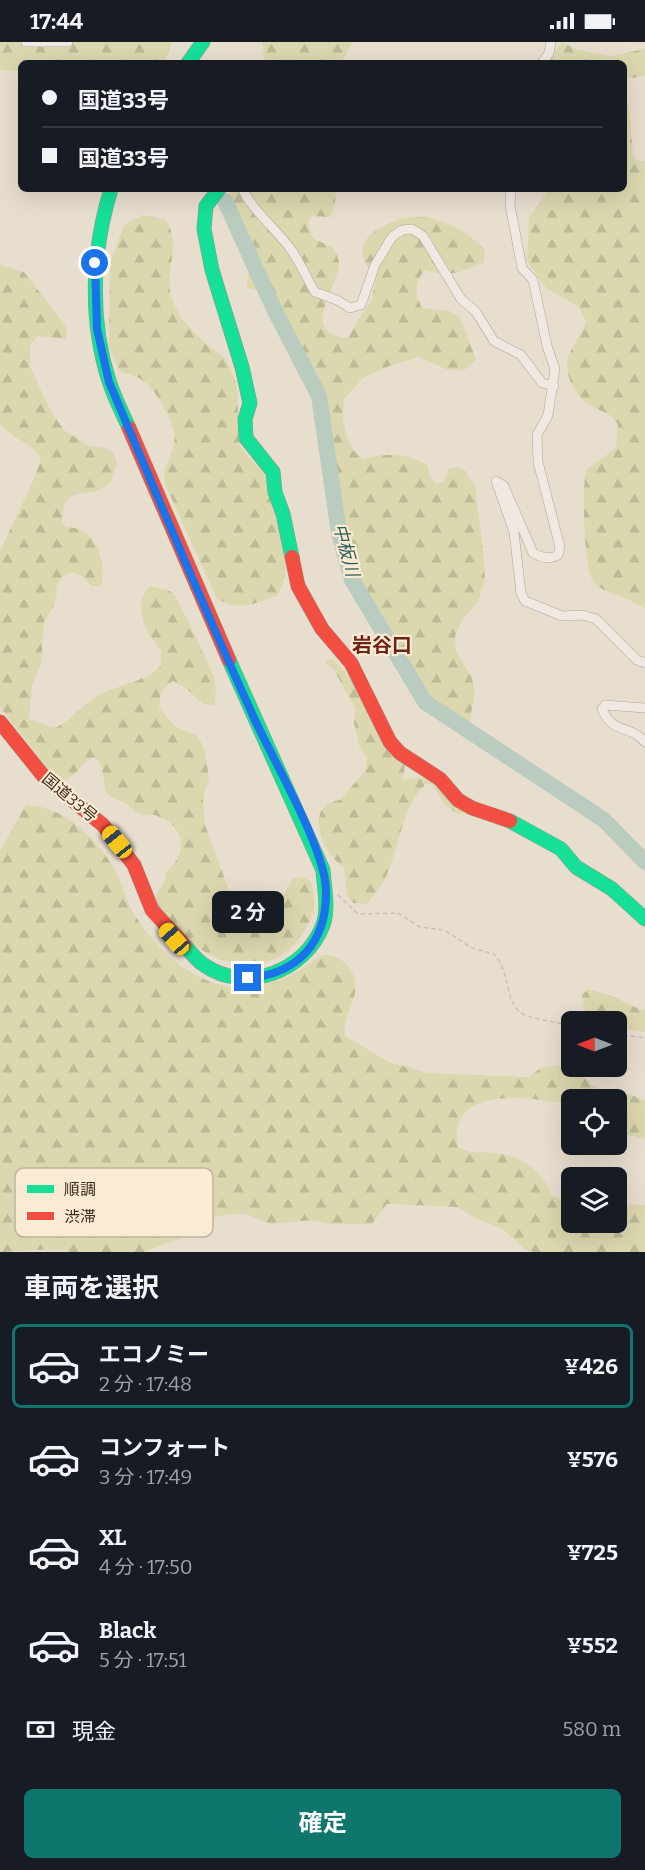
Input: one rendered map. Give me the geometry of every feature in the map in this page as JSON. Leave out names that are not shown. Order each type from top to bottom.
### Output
[{"type":"main road","points":[[190,60],[203,42]]},
{"type":"main road","name":"国道33号","points":[[0,722],[45,778],[103,825],[134,866],[152,910],[162,924],[189,952],[212,969],[233,977],[248,978],[279,973],[291,966],[309,949],[323,925],[327,889],[315,848],[255,720],[109,382],[97,329],[95,263],[103,211],[110,192]]},
{"type":"main road","points":[[217,192],[206,206],[204,229],[212,270],[242,367],[250,403],[245,419],[246,438],[273,472],[275,492],[283,514],[298,586],[322,629],[351,663],[368,701],[390,742],[399,753],[440,779],[458,800],[472,808],[513,822],[561,849],[576,867],[612,890],[624,903],[645,919]]},
{"type":"street","points":[[26,42],[68,42]]},
{"type":"street","points":[[544,60],[549,53],[551,42]]},
{"type":"street","points":[[244,192],[246,199],[256,206],[292,251],[315,292],[338,300],[350,308],[361,305],[375,265],[392,237],[402,230],[412,229],[423,236],[461,299],[476,312],[494,341],[520,355],[542,383],[554,386]]},
{"type":"street","points":[[511,192],[510,205],[522,268],[533,280],[547,346],[555,369],[548,414],[537,435],[538,462],[558,535],[558,555],[553,558],[541,557],[533,553],[504,486],[496,480],[514,532],[520,593],[525,601],[562,616],[589,615],[596,619],[637,660],[645,663]]},
{"type":"street","points":[[645,708],[616,704],[605,705],[602,709],[607,720],[618,729],[640,736],[645,742]]},
{"type":"path","points":[[327,889],[335,892],[358,914],[398,913],[420,927],[444,930],[472,948],[494,954],[508,981],[510,1001],[523,1014],[561,1024]]},
{"type":"path","points":[[627,1036],[645,1038]]},
{"type":"green space","points":[[0,42],[172,42],[165,60],[18,60],[18,71],[0,70]]},
{"type":"green space","points":[[262,42],[353,42],[343,60],[265,60]]},
{"type":"green space","points":[[562,42],[576,49],[611,56],[645,49],[645,76],[627,79],[627,60],[548,60]]},
{"type":"green space","points":[[627,102],[633,155],[638,161],[645,161],[645,609],[601,588],[591,577],[584,530],[586,470],[616,448],[618,425],[610,415],[581,398],[572,385],[567,362],[586,322],[579,307],[546,288],[527,261],[529,218],[547,192],[627,192]]},
{"type":"green space","points":[[231,192],[336,192],[335,204],[330,217],[311,216],[308,225],[313,238],[333,248],[339,259],[338,270],[323,317],[325,327],[332,334],[347,338],[372,299],[376,277],[363,258],[363,248],[372,233],[381,227],[411,217],[429,218],[456,228],[485,250],[484,262],[449,274],[425,270],[417,284],[418,298],[422,308],[450,311],[460,317],[476,360],[463,371],[446,369],[418,357],[389,366],[363,378],[344,399],[343,420],[347,438],[354,451],[363,459],[388,455],[412,458],[427,465],[431,479],[437,484],[444,482],[449,468],[457,467],[465,471],[475,486],[485,579],[478,602],[463,619],[455,636],[456,651],[472,678],[475,694],[468,728],[462,730],[449,726],[425,706],[398,663],[388,636],[373,628],[356,602],[345,575],[330,518],[327,469],[319,430],[316,396],[293,358],[277,319],[256,290],[247,288],[249,260],[228,220]]},
{"type":"green space","points":[[143,215],[166,220],[173,241],[169,282],[174,304],[194,332],[226,360],[238,392],[240,446],[262,471],[267,482],[285,549],[285,571],[278,595],[248,605],[233,605],[217,599],[165,484],[165,467],[174,444],[170,419],[160,400],[148,385],[137,377],[120,372],[109,346],[110,263],[124,225]]},
{"type":"green space","points":[[0,265],[24,272],[67,327],[66,339],[38,336],[30,345],[30,367],[50,410],[64,430],[89,446],[106,448],[114,454],[117,462],[111,482],[97,491],[72,495],[64,505],[62,522],[66,527],[76,528],[85,533],[97,547],[102,566],[101,586],[91,586],[82,576],[73,572],[63,576],[56,586],[57,593],[53,608],[44,622],[41,664],[32,685],[29,719],[54,728],[100,695],[154,672],[161,665],[161,651],[146,628],[141,601],[151,586],[173,593],[214,677],[215,705],[203,704],[186,688],[173,681],[161,691],[159,708],[176,727],[197,735],[205,751],[209,778],[203,798],[205,825],[231,896],[241,902],[259,897],[274,902],[281,900],[293,878],[304,877],[311,882],[314,908],[307,926],[286,952],[266,962],[245,964],[223,960],[201,950],[182,935],[166,917],[155,897],[165,881],[166,872],[173,865],[181,848],[181,840],[173,825],[155,815],[137,813],[108,795],[102,768],[93,757],[67,779],[62,781],[53,776],[0,707],[0,551],[41,459],[31,447],[11,434],[0,423]]},
{"type":"green space","points":[[332,659],[352,679],[405,765],[403,780],[419,777],[438,782],[464,809],[464,813],[458,814],[446,806],[432,784],[426,784],[411,805],[384,881],[367,904],[353,903],[347,895],[344,867],[329,852],[320,830],[319,820],[322,811],[328,804],[340,800],[365,771],[367,758],[360,749],[354,723],[355,708],[334,670],[326,663],[327,660]]},
{"type":"green space","points":[[26,805],[55,811],[81,828],[92,839],[111,863],[130,906],[149,935],[171,958],[197,976],[225,986],[242,988],[261,986],[287,977],[318,958],[331,955],[345,963],[355,980],[355,994],[346,1021],[345,1036],[389,1062],[428,1073],[528,1077],[541,1068],[559,1065],[561,1066],[561,1077],[583,1077],[598,1089],[561,1089],[561,1103],[516,1098],[479,1103],[465,1112],[458,1126],[458,1147],[471,1152],[504,1154],[529,1165],[542,1178],[551,1195],[561,1200],[561,1233],[627,1233],[627,1204],[645,1205],[645,1252],[534,1252],[526,1250],[503,1229],[475,1218],[457,1207],[387,1204],[372,1224],[330,1224],[312,1220],[271,1224],[245,1214],[227,1214],[213,1218],[213,1168],[15,1168],[15,1237],[181,1237],[144,1252],[47,1250],[0,1252],[0,851]]},
{"type":"green space","points":[[588,989],[610,995],[641,1010],[645,1009],[645,1032],[627,1030],[627,1011],[585,1011],[582,995]]},
{"type":"green space","points":[[627,1094],[645,1100],[645,1139],[627,1134]]},
{"type":"waterway","name":"中板川","points":[[225,201],[275,311],[319,396],[339,533],[352,580],[425,702],[604,820],[645,862]]},
{"type":"traffic: fast","points":[[190,60],[203,42]]},
{"type":"traffic: fast","points":[[110,192],[97,260],[96,309],[98,333],[109,381],[129,428]]},
{"type":"traffic: fast","points":[[217,192],[206,206],[204,229],[212,270],[242,367],[250,403],[245,419],[246,438],[273,472],[275,492],[283,514],[292,557]]},
{"type":"traffic: fast","points":[[184,945],[201,963],[220,974],[238,978],[272,974],[289,966],[303,955],[314,941],[325,918],[323,870],[229,660]]},
{"type":"traffic: fast","points":[[510,821],[561,849],[576,867],[612,889],[645,919]]},
{"type":"traffic: jam","points":[[129,428],[229,660]]},
{"type":"traffic: jam","points":[[292,557],[298,586],[322,629],[351,663],[390,742],[400,753],[440,779],[458,800],[472,808],[510,821]]},
{"type":"traffic: jam","points":[[0,722],[45,778],[103,825],[134,865],[152,910],[184,945]]},
{"type":"district","name":"岩谷口","points":[[382,645]]},
{"type":"route","points":[[95,263],[97,329],[109,382],[255,720],[323,870],[327,889],[326,907],[323,925],[316,939],[301,958],[279,973],[248,978]]}]
